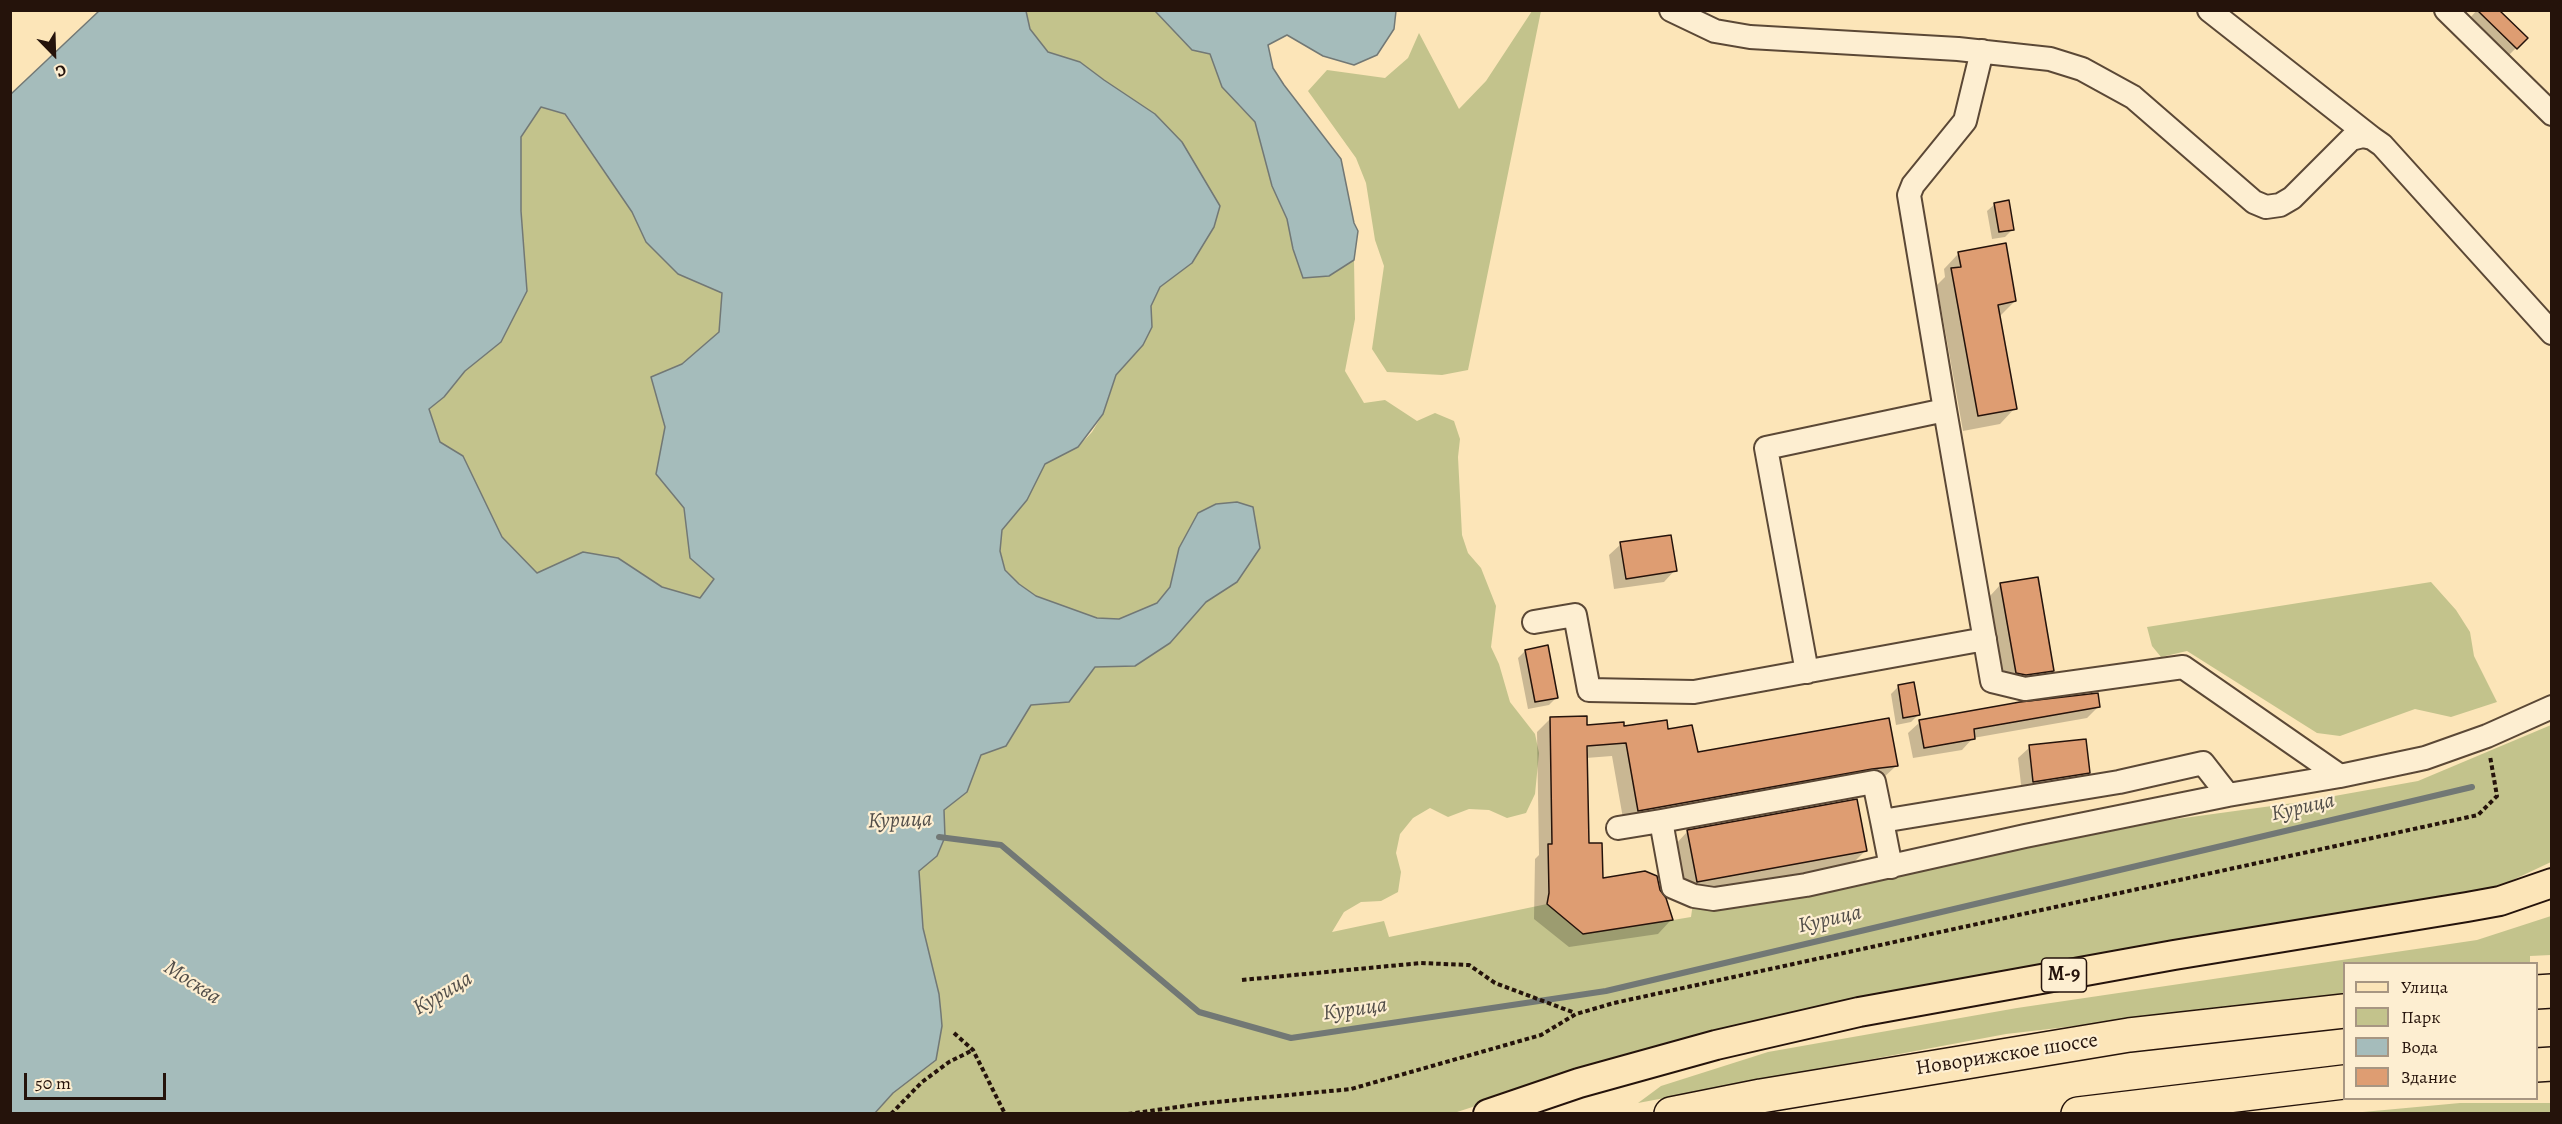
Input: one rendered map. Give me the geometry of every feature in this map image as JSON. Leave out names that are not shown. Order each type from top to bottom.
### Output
[{"type":"highway","name":"Новорижское шоссе","points":[[1671,1113],[2129,1035],[2343,1011]]},
{"type":"highway","points":[[2078,1113],[2343,1082]]},
{"type":"main road","name":"М-9","points":[[1488,1113],[1580,1083],[1716,1045],[1859,1012],[2174,955],[2500,901],[2552,883]]},
{"type":"street","points":[[1671,10],[1715,32],[1750,37],[1982,51],[2050,58],[2082,69],[2133,97],[2254,202],[2266,207],[2280,205],[2292,198],[2352,139],[2363,136],[2372,138]]},
{"type":"street","points":[[2209,10],[2382,145],[2552,333]]},
{"type":"street","points":[[2446,10],[2548,103]]},
{"type":"street","points":[[1982,51],[1965,121],[1913,185],[1909,195],[1992,681],[2025,689],[2183,667],[2340,777]]},
{"type":"street","points":[[1806,672],[1766,448],[1945,410]]},
{"type":"street","points":[[1534,622],[1575,615],[1589,690],[1694,692],[1985,639]]},
{"type":"street","points":[[1662,820],[1673,886],[1694,896],[1714,899],[1892,867],[2025,836],[2228,795],[2340,777],[2426,758],[2487,736],[2552,707]]},
{"type":"street","points":[[1882,821],[2119,782],[2203,763],[2228,795]]},
{"type":"street","points":[[1618,828],[1874,782],[1892,867]]},
{"type":"street","points":[[2500,901],[2552,874]]},
{"type":"path","points":[[1128,1113],[1351,1089],[1541,1035],[1576,1014],[1614,1003],[2478,815],[2497,796],[2487,736]]},
{"type":"path","points":[[1242,980],[1421,963],[1469,965],[1495,983],[1576,1014]]},
{"type":"path","points":[[954,1033],[973,1050],[1005,1113]]},
{"type":"path","points":[[891,1113],[922,1082],[949,1062],[973,1050]]},
{"type":"green space","points":[[1026,11],[1155,11],[1192,50],[1210,53],[1238,105],[1255,122],[1272,186],[1287,219],[1293,249],[1329,276],[1354,260],[1355,319],[1345,371],[1364,403],[1385,400],[1417,421],[1435,413],[1454,421],[1460,439],[1458,457],[1462,535],[1468,553],[1481,568],[1496,606],[1491,647],[1499,664],[1510,702],[1535,734],[1539,753],[1535,794],[1526,813],[1507,818],[1489,810],[1469,809],[1448,817],[1430,808],[1413,818],[1400,834],[1396,853],[1401,872],[1398,892],[1381,901],[1361,902],[1344,912],[1332,932],[1384,921],[1389,937],[1547,904],[1583,934],[1691,917],[1693,903],[2074,833],[2301,802],[2418,781],[2551,725],[2551,862],[2500,886],[1614,1061],[1454,1113],[875,1114],[893,1093],[939,994],[923,928],[919,871],[937,856],[945,837],[944,809],[967,792],[981,755],[1006,746],[1031,705],[1069,702],[1095,667],[1135,666],[1170,643],[1206,602],[1237,582],[1237,502],[1216,504],[1198,513],[1179,548],[1170,587],[1157,603],[1119,619],[1097,618],[1036,596],[1019,584],[1005,569],[1000,550],[1002,530],[1027,500],[1045,464],[1078,447],[1092,432],[1103,414],[1116,375],[1143,345],[1151,327],[1151,306],[1160,287],[1175,275],[1104,80],[1080,62],[1048,52],[1030,29]]},
{"type":"green space","points":[[1532,11],[1541,11],[1468,370],[1442,375],[1387,372],[1372,349],[1384,266],[1375,240],[1366,183],[1356,158],[1308,91],[1327,70],[1385,78],[1408,58],[1419,33],[1459,109],[1486,81]]},
{"type":"green space","points":[[541,107],[564,114],[632,212],[646,242],[678,274],[722,292],[719,332],[682,364],[651,377],[665,428],[656,474],[684,508],[690,558],[714,579],[700,598],[662,587],[618,558],[583,552],[537,574],[502,537],[463,456],[440,442],[429,409],[444,397],[465,371],[501,342],[527,291],[521,211],[521,137]]},
{"type":"green space","points":[[2431,582],[2456,610],[2470,632],[2474,656],[2497,702],[2451,717],[2415,709],[2340,736],[2317,733],[2187,651],[2161,657],[2152,646],[2147,627]]},
{"type":"green space","points":[[2551,916],[2551,955],[2530,956],[2530,962],[2343,962],[2343,995],[2006,1034],[1638,1103],[1661,1086],[1768,1052],[2017,1008],[2477,940]]},
{"type":"green space","points":[[2460,1103],[2551,1103],[2551,1113],[2352,1113]]},
{"type":"water","name":"Москва","points":[[99,11],[1026,11],[1030,29],[1048,52],[1080,62],[1155,114],[1182,142],[1220,206],[1214,227],[1192,263],[1160,287],[1151,306],[1152,327],[1143,345],[1116,375],[1103,414],[1078,447],[1045,464],[1027,500],[1002,530],[1000,551],[1005,570],[1036,596],[1097,618],[1119,619],[1157,603],[1170,587],[1179,548],[1198,513],[1216,504],[1237,502],[1253,507],[1260,548],[1237,582],[1206,602],[1170,643],[1135,666],[1095,667],[1069,702],[1031,705],[1006,746],[981,755],[967,792],[944,810],[945,837],[937,856],[919,871],[923,928],[939,994],[941,1014],[942,1026],[936,1060],[893,1093],[875,1113],[11,1113],[11,94]],"holes":[[[541,107],[565,114],[632,212],[646,242],[678,274],[722,293],[719,332],[682,364],[651,377],[665,427],[656,474],[684,508],[690,558],[714,579],[700,598],[662,587],[618,558],[583,552],[537,573],[502,537],[463,456],[440,442],[429,409],[444,397],[465,371],[501,342],[527,291],[521,211],[521,137]]]},
{"type":"water","points":[[1155,11],[1396,11],[1394,29],[1377,55],[1354,65],[1323,56],[1287,35],[1268,45],[1273,68],[1341,159],[1354,223],[1358,231],[1354,260],[1329,276],[1303,278],[1293,249],[1287,219],[1272,186],[1255,122],[1222,87],[1210,54],[1192,50]]},
{"type":"building","points":[[2477,10],[2499,10],[2528,38],[2517,49]]},
{"type":"building","points":[[2009,200],[2014,230],[1999,232],[1994,203]]},
{"type":"building","points":[[2006,243],[2016,301],[1998,305],[2017,409],[1978,416],[1951,268],[1961,267],[1958,252]]},
{"type":"building","points":[[1671,535],[1677,571],[1626,579],[1620,542]]},
{"type":"building","points":[[2038,577],[2054,671],[2026,675],[2016,673],[2000,583]]},
{"type":"building","points":[[1548,645],[1558,698],[1535,702],[1525,650]]},
{"type":"building","points":[[1914,682],[1920,715],[1903,718],[1898,685]]},
{"type":"building","points":[[2098,693],[2100,707],[1974,729],[1975,739],[1924,748],[1919,720],[2020,702]]},
{"type":"building","points":[[1587,716],[1587,725],[1624,722],[1624,726],[1667,720],[1668,729],[1692,725],[1698,752],[1889,718],[1898,766],[1638,811],[1626,743],[1587,746],[1589,843],[1602,843],[1603,878],[1645,871],[1657,876],[1660,890],[1666,898],[1673,920],[1583,934],[1547,904],[1549,893],[1548,844],[1552,844],[1550,717]]},
{"type":"building","points":[[2086,739],[2090,773],[2033,782],[2029,745]]},
{"type":"building","points":[[1857,799],[1867,851],[1697,882],[1687,830]]},
{"type":"waterway","name":"Курица","points":[[939,837],[1001,845],[1199,1012],[1291,1038],[1606,991],[2472,787]]}]
